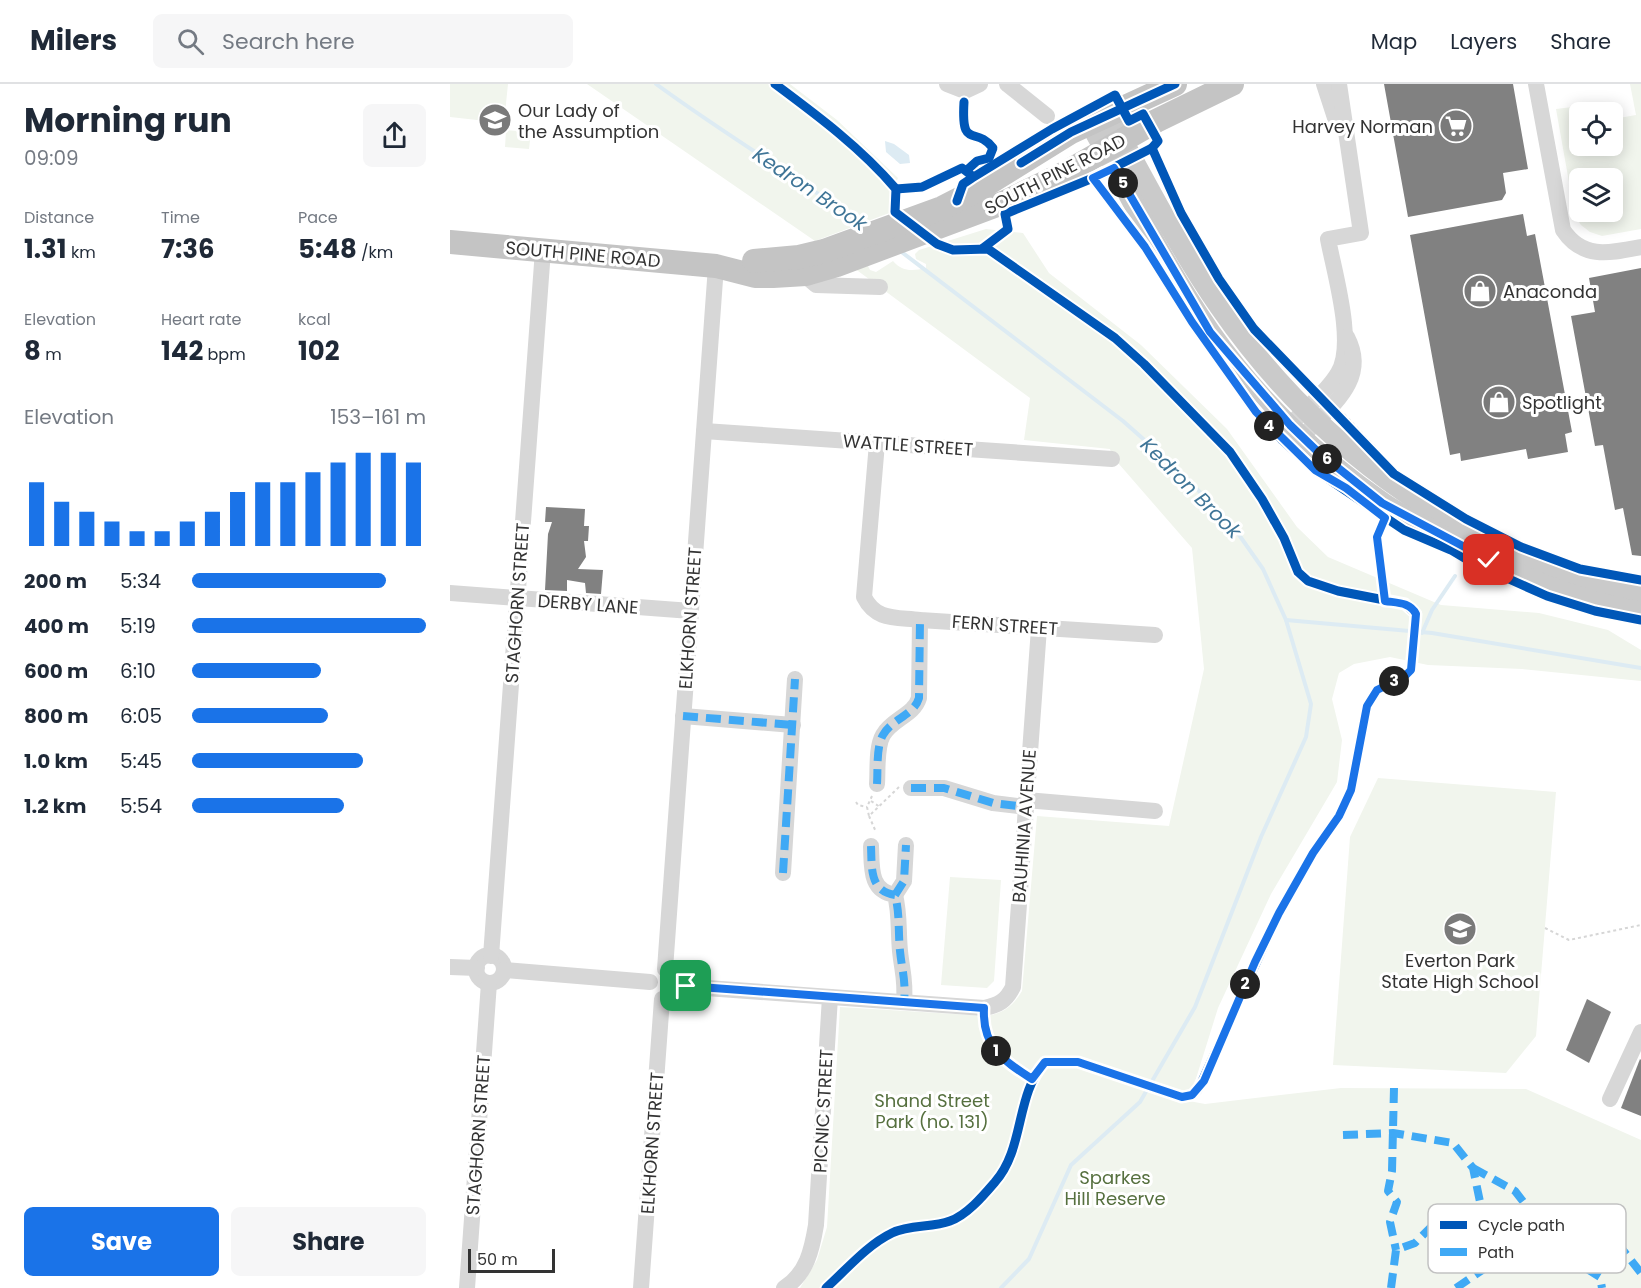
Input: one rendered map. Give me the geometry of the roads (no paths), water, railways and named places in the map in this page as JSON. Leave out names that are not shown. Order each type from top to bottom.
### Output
[{"type":"highway","name":"SOUTH PINE ROAD","points":[[928,222],[1035,153],[1099,119],[1175,84]]},
{"type":"highway","name":"SOUTH PINE ROAD","points":[[450,243],[716,266],[755,276],[845,253],[928,222],[1005,202],[1232,84]]},
{"type":"main road","points":[[1099,119],[1210,332],[1296,431],[1382,503],[1464,547],[1553,588],[1604,605],[1641,612]]},
{"type":"main road","points":[[1113,145],[1219,306],[1262,363],[1322,405],[1396,487],[1469,533],[1565,575],[1641,597]]},
{"type":"street","points":[[947,84],[964,91],[980,84]]},
{"type":"street","points":[[1007,84],[1047,116]]},
{"type":"street","points":[[1324,84],[1336,119],[1341,146],[1348,159]]},
{"type":"street","points":[[1296,431],[1322,405],[1349,385],[1356,367],[1353,347],[1344,331],[1328,239],[1361,233],[1348,159],[1349,144],[1339,84]]},
{"type":"street","points":[[1536,84],[1563,230],[1574,244],[1593,253],[1606,254],[1641,247]]},
{"type":"street","name":"STAGHORN STREET","points":[[491,956],[543,250]]},
{"type":"street","name":"SOUTH PINE ROAD","points":[[802,265],[811,282],[819,286],[843,284],[880,287]]},
{"type":"street","name":"ELKHORN STREET","points":[[665,969],[716,266]]},
{"type":"street","name":"WATTLE STREET","points":[[704,431],[1112,459]]},
{"type":"street","name":"FERN STREET","points":[[877,443],[864,597],[871,610],[883,616],[920,620],[1155,635]]},
{"type":"street","name":"DERBY LANE","points":[[450,593],[691,611]]},
{"type":"street","points":[[877,784],[881,738],[898,718],[917,705],[919,698],[920,620]]},
{"type":"street","name":"BAUHINIA AVENUE","points":[[903,1002],[984,1008],[998,1005],[1007,998],[1012,987],[1039,628]]},
{"type":"street","points":[[783,873],[795,679]]},
{"type":"street","points":[[683,716],[793,725]]},
{"type":"street","points":[[910,788],[944,788],[993,803],[1155,811]]},
{"type":"street","points":[[894,895],[904,881],[906,845]]},
{"type":"street","points":[[871,846],[872,872],[877,887],[885,893],[894,895]]},
{"type":"street","points":[[679,986],[903,1002],[905,976],[900,951],[900,914],[894,895]]},
{"type":"street","points":[[491,956],[499,959],[504,970],[497,981],[489,983],[478,976],[477,968],[480,960],[491,956]]},
{"type":"street","points":[[450,967],[477,968]]},
{"type":"street","points":[[665,969],[676,974],[679,986],[675,994],[662,999],[654,995],[650,982],[653,974],[665,969]]},
{"type":"street","points":[[504,970],[650,982]]},
{"type":"street","name":"STAGHORN STREET","points":[[467,1288],[489,983]]},
{"type":"street","name":"PICNIC STREET","points":[[784,1288],[808,1259],[816,1225],[830,997]]},
{"type":"street","name":"ELKHORN STREET","points":[[641,1288],[662,999]]},
{"type":"street","points":[[1610,1099],[1641,1032]]},
{"type":"waterway","name":"Kedron Brook","points":[[656,84],[866,227]]},
{"type":"waterway","name":"Kedron Brook","points":[[899,250],[1123,421],[1185,476],[1237,532],[1263,569],[1286,620],[1311,704],[1306,737],[1261,837],[1195,1007],[1140,1102],[1071,1165],[1029,1259],[1001,1288]]},
{"type":"waterway","points":[[1422,633],[1432,610],[1455,576]]},
{"type":"waterway","points":[[1286,620],[1432,633],[1641,668]]},
{"type":"place","name":"Our Lady of the Assumption","points":[[495,120]]},
{"type":"place","name":"Harvey Norman","points":[[1456,126]]},
{"type":"place","name":"Anaconda","points":[[1480,291]]},
{"type":"place","name":"Spotlight","points":[[1499,402]]},
{"type":"place","name":"Everton Park State High School","points":[[1460,929]]},
{"type":"park label","name":"Shand Street Park (no. 131)","points":[[932,1110]]},
{"type":"park label","name":"Sparkes Hill Reserve","points":[[1115,1187]]}]
